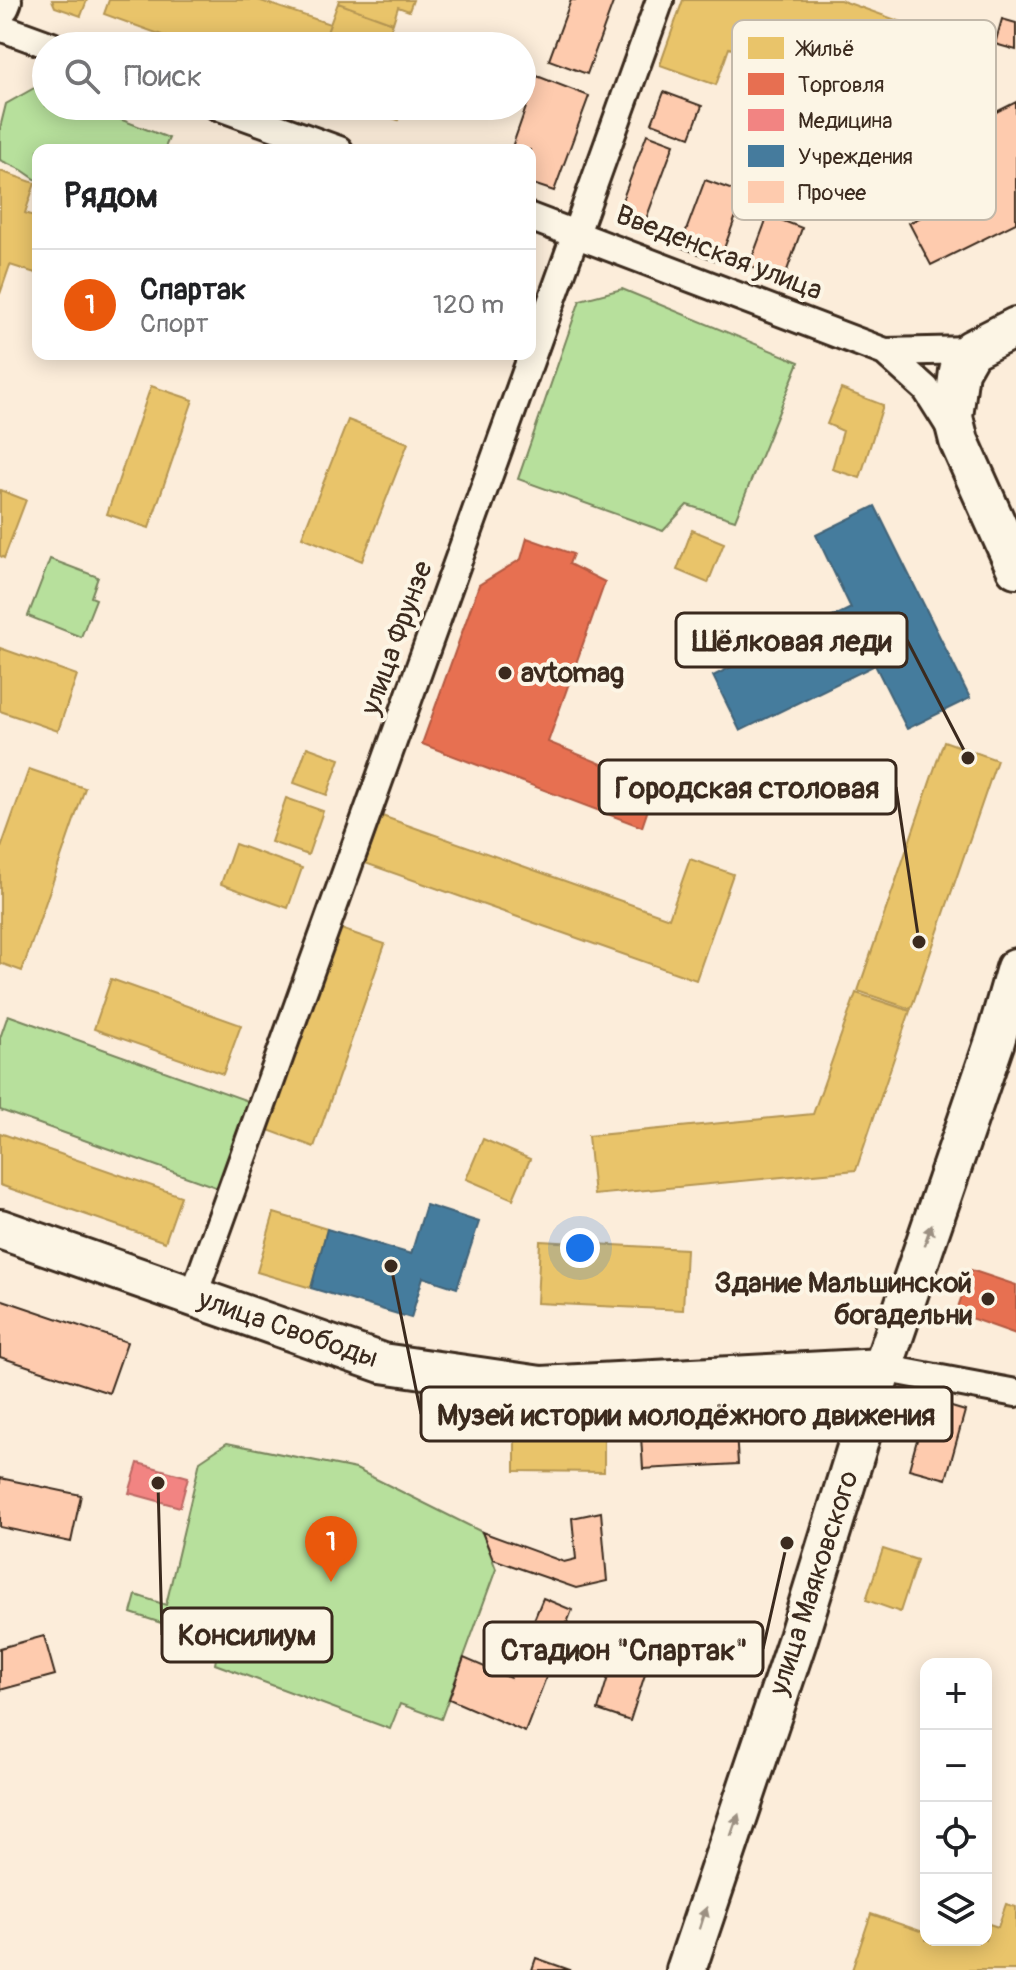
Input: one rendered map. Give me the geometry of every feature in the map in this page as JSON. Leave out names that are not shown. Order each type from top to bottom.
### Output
[{"type":"street","name":"улица Фрунзе","points":[[536,345],[660,0]]},
{"type":"street","points":[[0,27],[32,39]]},
{"type":"street","points":[[256,120],[322,144]]},
{"type":"street","name":"Введенская улица","points":[[536,219],[885,352],[926,389],[959,441]]},
{"type":"street","points":[[1016,327],[971,350],[959,371],[953,417],[959,441],[1016,568]]},
{"type":"street","name":"Введенская улица","points":[[885,352],[971,350]]},
{"type":"street","name":"улица Фрунзе","points":[[193,1297],[531,360]]},
{"type":"street","name":"улица Маяковского","points":[[686,1970],[798,1638],[882,1368],[995,1041],[1016,968]]},
{"type":"street","name":"улица Свободы","points":[[0,1229],[382,1363],[541,1386],[882,1368],[1016,1393]]},
{"type":"green space","points":[[32,89],[32,120],[122,120],[169,138],[166,144],[32,144],[32,177],[0,160],[0,128],[6,104]]},
{"type":"green space","points":[[622,289],[799,362],[735,520],[687,505],[663,531],[518,479],[580,300]]},
{"type":"green space","points":[[50,559],[98,577],[91,597],[96,599],[81,637],[28,616]]},
{"type":"green space","points":[[8,1015],[251,1102],[221,1189],[0,1110],[0,1038]]},
{"type":"green space","points":[[227,1443],[356,1469],[482,1532],[496,1569],[441,1719],[400,1704],[390,1729],[215,1664],[219,1642],[131,1613],[136,1595],[166,1605],[200,1461]]},
{"type":"building: Жильё","points":[[52,0],[87,0],[81,16],[55,7]]},
{"type":"building: Жильё","points":[[109,0],[258,0],[330,24],[327,32],[154,32],[104,14]]},
{"type":"building: Жильё","points":[[339,0],[413,0],[409,11],[398,7],[393,23],[338,3]]},
{"type":"building: Жильё","points":[[683,0],[840,0],[896,20],[732,20],[732,49],[729,48],[716,85],[660,65]]},
{"type":"building: Жильё","points":[[338,3],[393,23],[389,32],[327,32]]},
{"type":"building: Жильё","points":[[0,171],[32,182],[25,213],[32,215],[32,272],[10,265],[0,294]]},
{"type":"building: Жильё","points":[[151,386],[193,400],[149,528],[107,514]]},
{"type":"building: Жильё","points":[[841,389],[883,405],[860,478],[832,469],[843,431],[827,424]]},
{"type":"building: Жильё","points":[[348,420],[408,443],[362,561],[302,537]]},
{"type":"building: Жильё","points":[[0,490],[26,500],[4,558],[0,556]]},
{"type":"building: Жильё","points":[[692,530],[724,543],[708,583],[677,570]]},
{"type":"building: Жильё","points":[[0,648],[77,675],[58,731],[0,711]]},
{"type":"building: Жильё","points":[[944,741],[997,760],[911,1009],[858,991]]},
{"type":"building: Жильё","points":[[307,747],[340,759],[327,795],[294,783]]},
{"type":"building: Жильё","points":[[29,769],[85,788],[22,971],[0,963],[0,851]]},
{"type":"building: Жильё","points":[[286,798],[323,811],[308,855],[271,842]]},
{"type":"building: Жильё","points":[[382,816],[669,918],[690,859],[733,874],[696,980],[365,863]]},
{"type":"building: Жильё","points":[[235,844],[302,868],[288,908],[221,884]]},
{"type":"building: Жильё","points":[[338,928],[385,944],[314,1147],[268,1130]]},
{"type":"building: Жильё","points":[[111,979],[241,1025],[223,1074],[94,1029]]},
{"type":"building: Жильё","points":[[856,993],[910,1011],[856,1170],[594,1195],[588,1136],[813,1114]]},
{"type":"building: Жильё","points":[[0,1133],[181,1196],[165,1242],[0,1185]]},
{"type":"building: Жильё","points":[[483,1139],[530,1159],[513,1199],[466,1179]]},
{"type":"building: Жильё","points":[[274,1213],[327,1229],[311,1288],[257,1272]]},
{"type":"building: Жильё","points":[[540,1241],[686,1249],[683,1310],[537,1303]]},
{"type":"building: Жильё","points":[[515,1422],[604,1423],[604,1472],[515,1471]]},
{"type":"building: Жильё","points":[[883,1549],[917,1560],[900,1612],[866,1600]]},
{"type":"building: Жильё","points":[[1006,1904],[1016,1907],[1016,1970],[852,1970],[871,1914],[920,1931],[920,1946],[992,1946],[992,1925],[998,1927]]},
{"type":"building: Торговля","points":[[527,538],[573,554],[569,564],[605,582],[548,742],[656,786],[642,827],[422,744],[479,585],[521,559]]},
{"type":"building: Торговля","name":"Здание Мальшинской богадельни","points":[[971,1270],[1016,1285],[1016,1334],[956,1313]]},
{"type":"building: Медицина","points":[[138,1463],[188,1477],[180,1507],[129,1493]]},
{"type":"building: Учреждения","points":[[875,506],[970,698],[907,729],[875,665],[740,731],[713,676],[851,608],[816,535]]},
{"type":"building: Учреждения","points":[[426,1205],[479,1222],[457,1288],[423,1277],[411,1318],[311,1288],[327,1229],[411,1254]]},
{"type":"building: Прочее","points":[[571,0],[614,0],[587,74],[549,60]]},
{"type":"building: Прочее","points":[[1002,19],[1016,23],[1016,50],[996,44]]},
{"type":"building: Прочее","points":[[537,76],[589,96],[554,191],[536,185],[536,144],[513,144],[522,120],[536,120]]},
{"type":"building: Прочее","points":[[664,92],[702,106],[690,137],[652,123]]},
{"type":"building: Прочее","points":[[1016,102],[1016,223],[931,265],[909,223],[915,220],[996,220],[996,112]]},
{"type":"building: Прочее","points":[[647,134],[674,144],[643,227],[616,217]]},
{"type":"building: Прочее","points":[[705,180],[732,190],[732,220],[734,220],[719,262],[680,247]]},
{"type":"building: Прочее","points":[[766,220],[781,220],[802,228],[784,279],[749,266]]},
{"type":"building: Прочее","points":[[0,1299],[127,1342],[109,1393],[0,1357]]},
{"type":"building: Прочее","points":[[928,1400],[965,1411],[946,1479],[909,1469]]},
{"type":"building: Прочее","points":[[735,1415],[738,1464],[643,1469],[640,1420]]},
{"type":"building: Прочее","points":[[0,1478],[81,1495],[71,1542],[0,1527]]},
{"type":"building: Прочее","points":[[601,1512],[607,1581],[576,1588],[493,1559],[482,1532],[564,1562],[576,1559],[572,1518]]},
{"type":"building: Прочее","points":[[543,1598],[572,1610],[525,1732],[449,1699],[464,1658],[510,1678]]},
{"type":"building: Прочее","points":[[44,1636],[55,1675],[0,1690],[0,1648]]},
{"type":"building: Прочее","points":[[616,1650],[649,1662],[630,1721],[598,1710]]},
{"type":"building: Прочее","points":[[536,1958],[570,1970],[532,1970]]},
{"type":"place","name":"avtomag","points":[[505,673]]},
{"type":"place","name":"Шёлковая леди","points":[[968,758]]},
{"type":"place","name":"Городская столовая","points":[[919,942]]},
{"type":"place","name":"Музей истории молодёжного движения","points":[[391,1266]]},
{"type":"place","name":"Здание Мальшинской богадельни","points":[[988,1299]]},
{"type":"place","name":"Консилиум","points":[[158,1483]]},
{"type":"place","name":"Стадион \"Спартак\"","points":[[787,1543]]},
{"type":"place","name":"Спартак","points":[[331,1582]]}]
